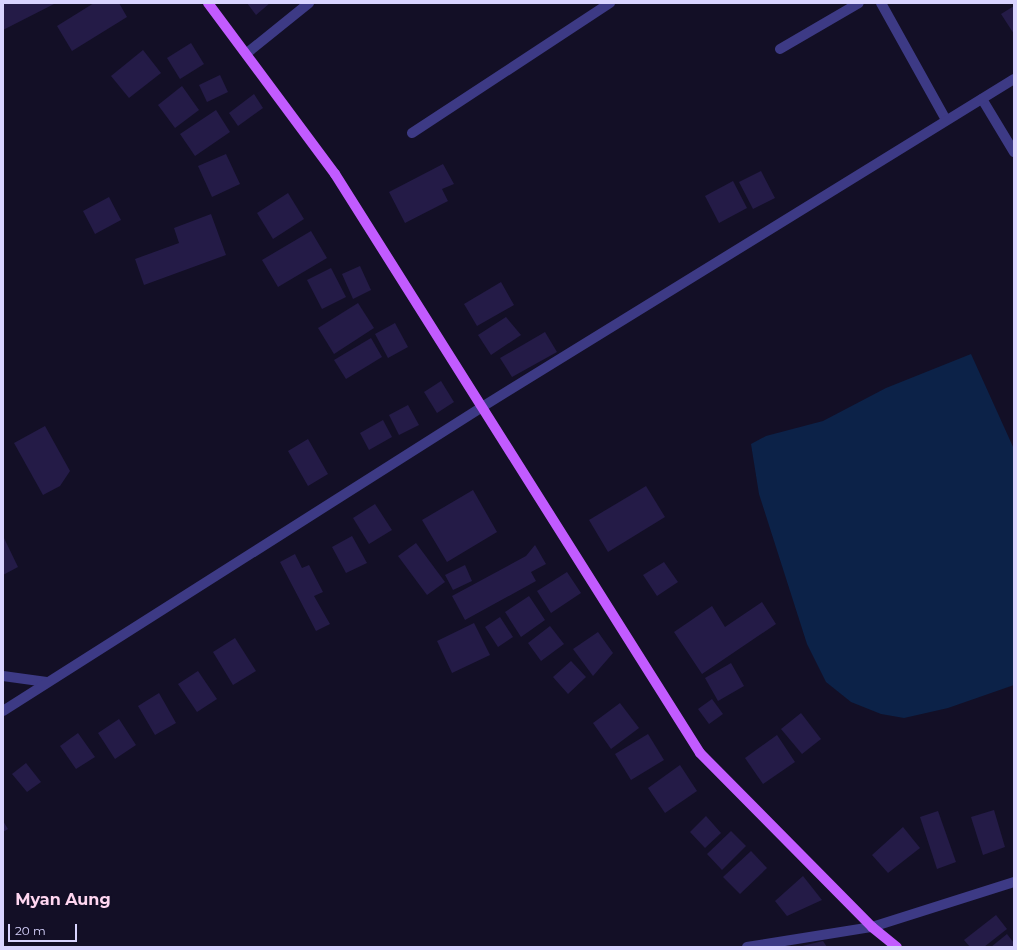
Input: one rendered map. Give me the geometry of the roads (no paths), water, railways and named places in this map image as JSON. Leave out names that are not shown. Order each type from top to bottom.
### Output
[{"type":"main road","points":[[208,3],[247,53],[336,174],[700,753],[872,927],[897,947]]},
{"type":"street","points":[[247,53],[309,3]]},
{"type":"street","points":[[412,133],[610,3]]},
{"type":"street","points":[[780,49],[859,3]]},
{"type":"street","points":[[881,3],[946,120]]},
{"type":"street","points":[[3,712],[482,407],[1014,79]]},
{"type":"street","points":[[982,99],[1014,152]]},
{"type":"street","points":[[3,676],[48,682]]},
{"type":"street","points":[[747,947],[872,927],[1014,882]]},
{"type":"water","points":[[971,354],[1014,449],[1014,685],[948,708],[904,718],[881,714],[851,702],[826,682],[807,644],[759,494],[751,444],[766,436],[823,421],[886,388]]},
{"type":"district","name":"Myan Aung","points":[[63,900]]}]
